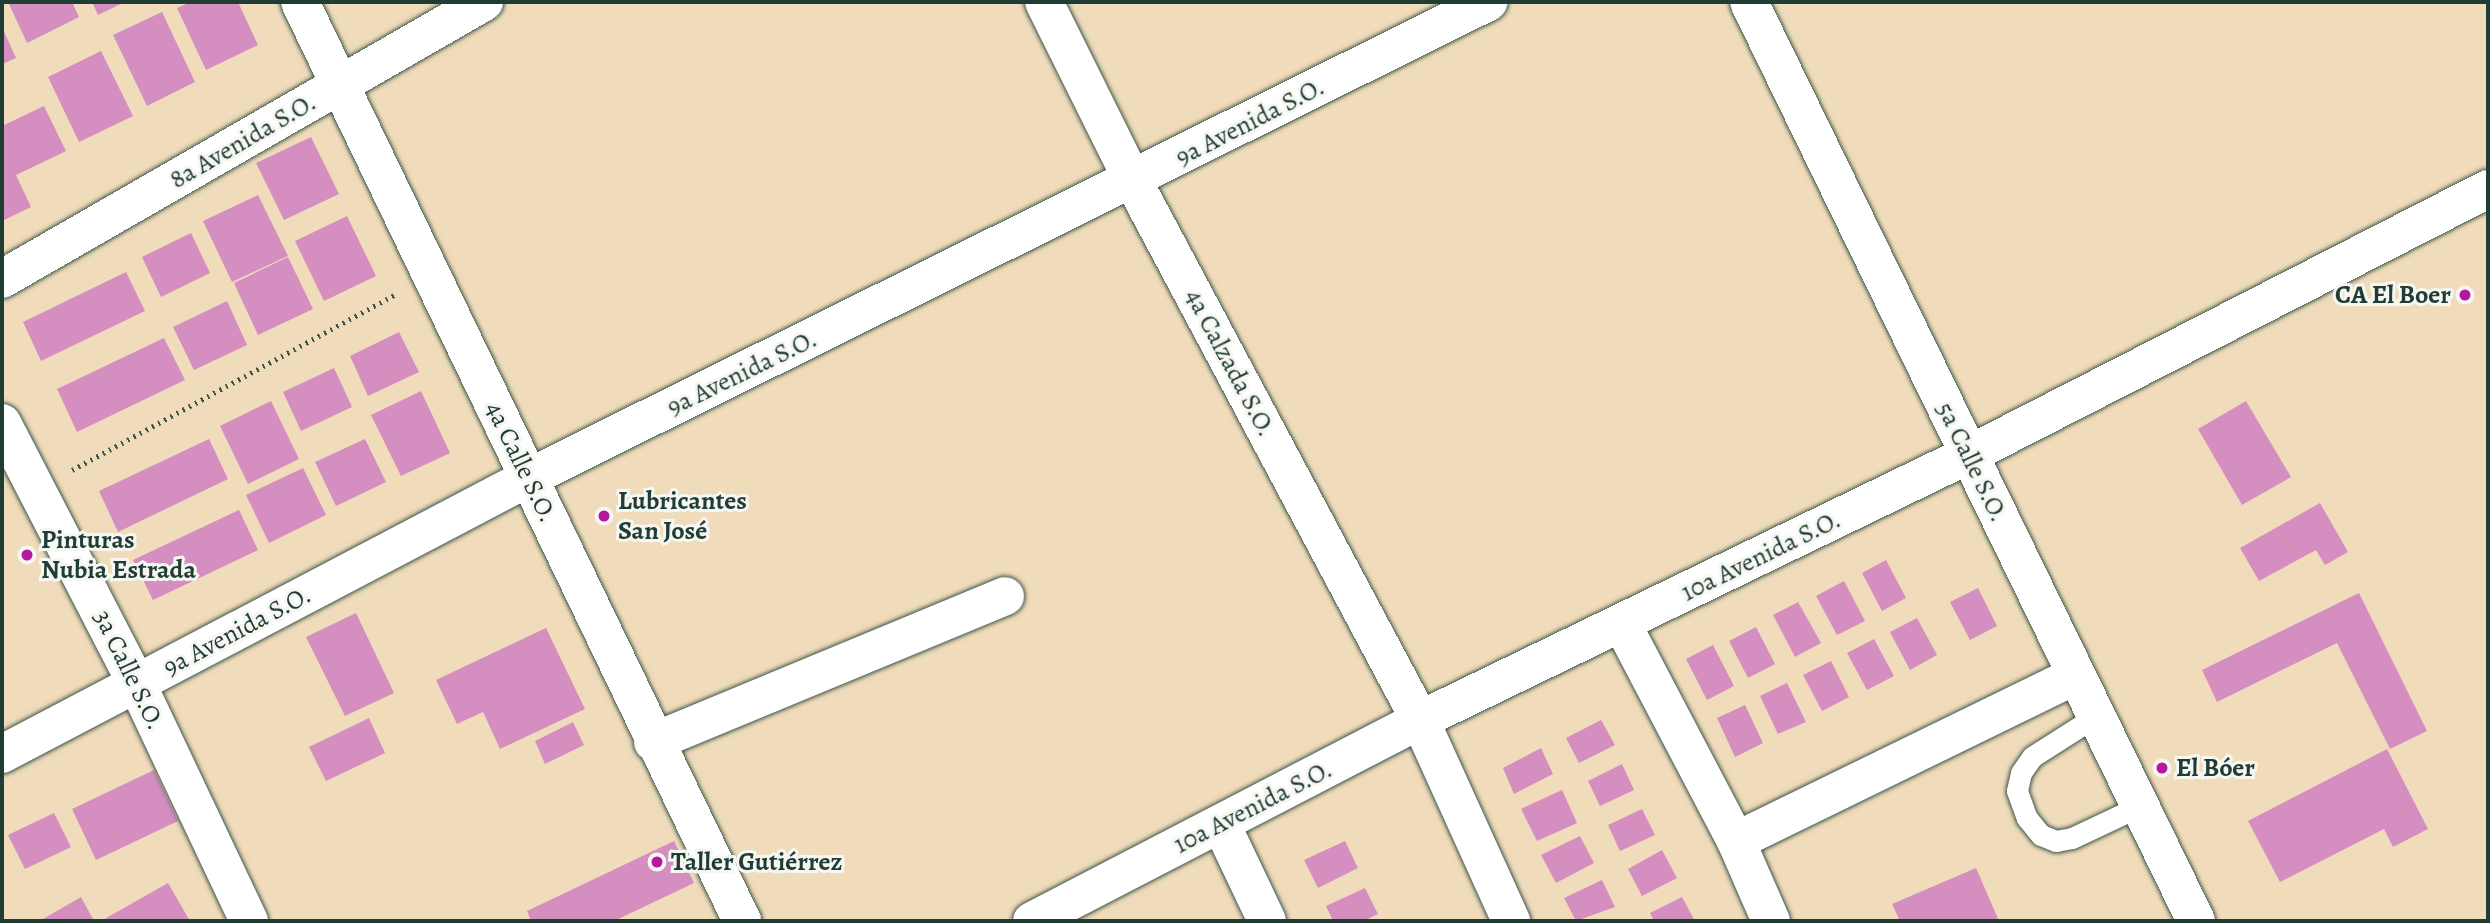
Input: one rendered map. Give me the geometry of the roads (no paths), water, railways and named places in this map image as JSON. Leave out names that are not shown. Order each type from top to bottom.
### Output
[{"type":"main road","name":"4a Calle S.O.","points":[[300,2],[653,742],[742,921]]},
{"type":"main road","name":"8a Avenida S.O.","points":[[2,279],[484,2]]},
{"type":"main road","name":"4a Calzada S.O.","points":[[1044,2],[1133,181],[1420,720],[1511,921]]},
{"type":"main road","name":"9a Avenida S.O.","points":[[2,754],[528,478],[1133,181],[1488,2]]},
{"type":"main road","name":"5a Calle S.O.","points":[[1749,2],[2196,921]]},
{"type":"main road","name":"10a Avenida S.O.","points":[[1032,921],[1420,720],[1968,455],[2488,189]]},
{"type":"main road","name":"3a Calle S.O.","points":[[2,423],[137,684],[249,921]]},
{"type":"main road","points":[[653,742],[1005,596]]},
{"type":"main road","points":[[1622,624],[1736,841],[1771,921]]},
{"type":"main road","points":[[1736,841],[2076,675]]},
{"type":"main road","points":[[1222,824],[1267,921]]},
{"type":"lane","points":[[2096,716],[2032,757],[2021,773],[2017,791],[2027,818],[2041,835],[2056,841],[2072,838],[2140,806]]},
{"type":"place","name":"CA El Boer","points":[[2465,295]]},
{"type":"place","name":"Lubricantes San José","points":[[604,516]]},
{"type":"place","name":"Pinturas Nubia Estrada","points":[[27,555]]},
{"type":"place","name":"El Bóer","points":[[2162,768]]},
{"type":"place","name":"Taller Gutiérrez","points":[[657,862]]}]
